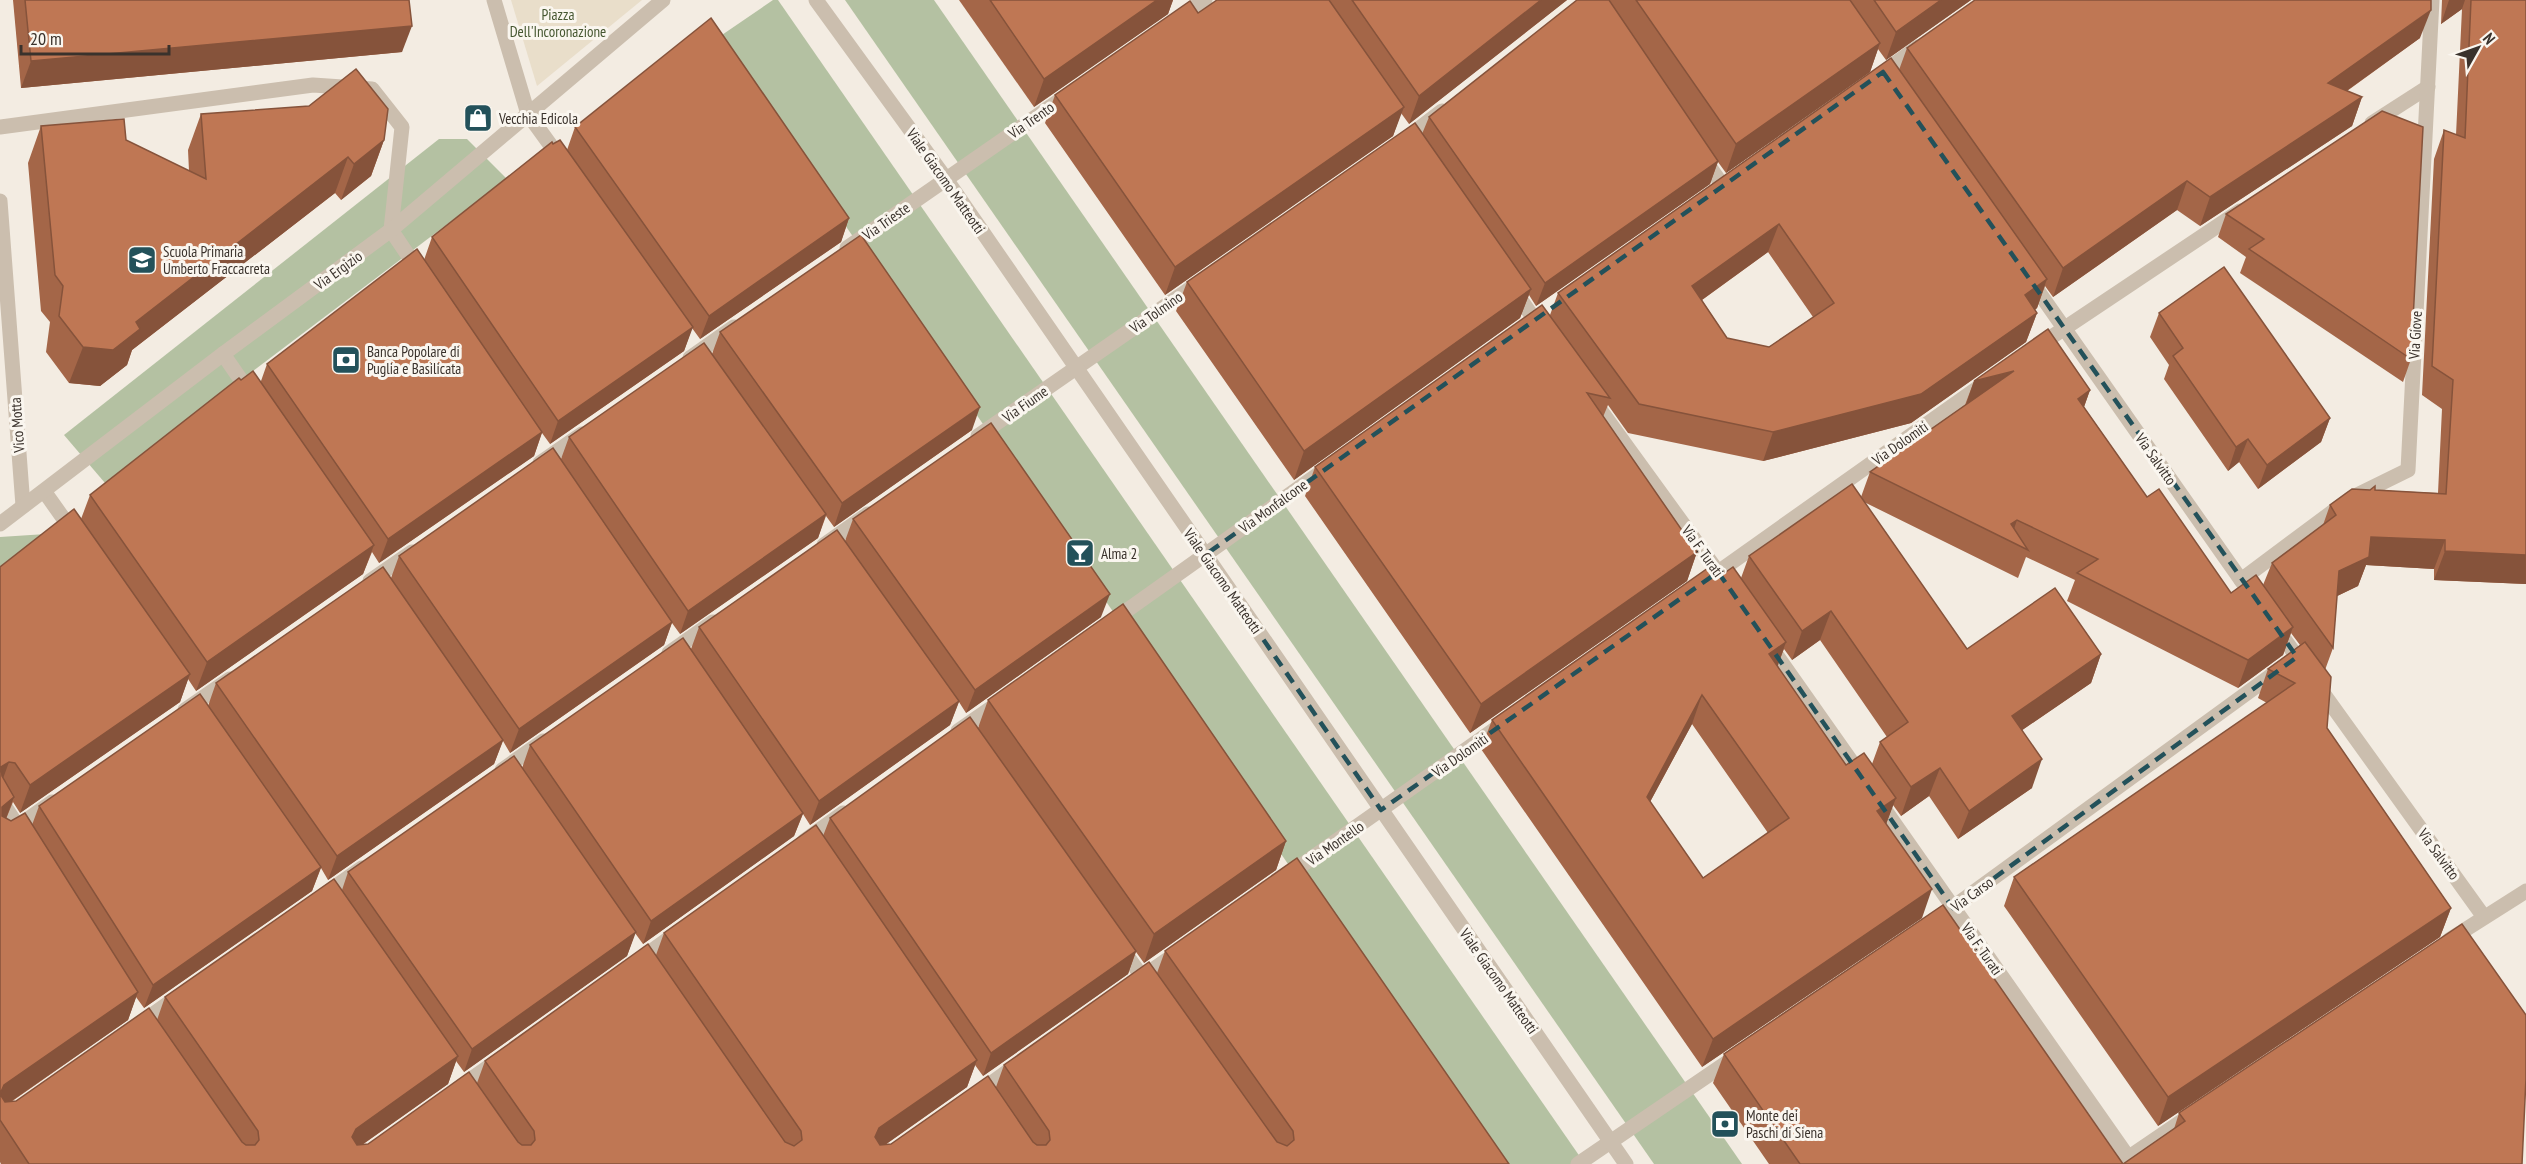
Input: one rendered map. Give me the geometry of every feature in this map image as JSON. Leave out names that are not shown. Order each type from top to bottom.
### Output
[{"type":"street","points":[[494,0],[528,114],[569,171]]},
{"type":"street","name":"Via Ergizio","points":[[0,524],[223,354],[392,231],[663,0]]},
{"type":"street","name":"Viale Giacomo Matteotti","points":[[816,0],[946,179],[1626,1164]]},
{"type":"street","points":[[1166,27],[1204,0]]},
{"type":"street","name":"Via Giove","points":[[2241,580],[2351,498],[2408,470],[2432,0]]},
{"type":"street","points":[[1864,85],[1931,39]]},
{"type":"street","points":[[0,127],[313,85],[372,89],[402,127],[392,231],[432,290]]},
{"type":"street","name":"Via Trento","points":[[946,179],[1080,86]]},
{"type":"street","points":[[2359,132],[2427,87]]},
{"type":"street","points":[[1388,152],[1453,102]]},
{"type":"street","points":[[1696,147],[1723,186]]},
{"type":"street","name":"Via Trieste","points":[[831,259],[946,179]]},
{"type":"street","name":"Vico Motta","points":[[0,201],[23,506]]},
{"type":"street","points":[[2025,355],[2250,204]]},
{"type":"street","name":"Via Salvitto","points":[[2024,271],[2265,614],[2484,917]]},
{"type":"street","name":"Via Tolmino","points":[[1076,368],[1212,273]]},
{"type":"street","points":[[1508,282],[1548,338]]},
{"type":"street","points":[[680,365],[746,319]]},
{"type":"street","points":[[223,354],[263,412]]},
{"type":"street","name":"Via Fiume","points":[[968,444],[1076,368]]},
{"type":"street","name":"Via Dolomiti","points":[[1680,599],[1996,375]]},
{"type":"street","name":"Via F. Turati","points":[[1582,385],[1731,591]]},
{"type":"street","points":[[528,471],[594,425]]},
{"type":"street","name":"Via Monfalcone","points":[[1099,631],[1341,458]]},
{"type":"street","points":[[44,491],[84,549]]},
{"type":"street","points":[[812,553],[880,505]]},
{"type":"street","points":[[357,590],[424,544]]},
{"type":"street","points":[[658,661],[725,614]]},
{"type":"street","name":"Via F. Turati","points":[[1758,630],[2127,1162]]},
{"type":"street","name":"Via Carso","points":[[1934,921],[2296,657]]},
{"type":"street","points":[[174,718],[241,671]]},
{"type":"street","points":[[946,740],[1012,692]]},
{"type":"street","name":"Via Dolomiti","points":[[1381,810],[1516,715]]},
{"type":"street","points":[[489,779],[555,733]]},
{"type":"street","points":[[0,839],[67,792]]},
{"type":"street","points":[[0,799],[31,846]]},
{"type":"street","points":[[789,852],[854,806]]},
{"type":"street","name":"Via Montello","points":[[1276,884],[1381,810]]},
{"type":"street","points":[[306,907],[374,860]]},
{"type":"street","points":[[2435,950],[2526,891]]},
{"type":"street","points":[[621,972],[687,925]]},
{"type":"street","points":[[1108,929],[1156,996]]},
{"type":"street","points":[[1123,991],[1190,944]]},
{"type":"street","points":[[122,1036],[190,988]]},
{"type":"street","points":[[1578,1164],[1748,1048]]},
{"type":"street","points":[[443,1099],[508,1052]]},
{"type":"street","points":[[961,1104],[1028,1057]]},
{"type":"street","points":[[2127,1162],[2208,1104]]},
{"type":"highlighted area","points":[[1883,72],[2297,657],[1953,908],[1718,572],[1381,810],[1205,555]]},
{"type":"green space","points":[[773,0],[778,0],[1585,1164],[1496,1164],[716,39]]},
{"type":"green space","points":[[845,0],[934,0],[1742,1164],[1654,1164]]},
{"type":"green space","points":[[439,139],[467,139],[507,179],[105,483],[64,435]]},
{"type":"green space","points":[[46,534],[0,567],[0,537]]},
{"type":"shaded area","name":"Piazza Dell'Incoronazione","points":[[511,0],[642,0],[537,86]]},
{"type":"building","points":[[25,0],[409,0],[412,26],[31,61]]},
{"type":"building","points":[[990,0],[1157,0],[1044,79]]},
{"type":"building","points":[[1217,0],[1329,0],[1404,107],[1175,267],[1055,95],[1190,1],[1198,13]]},
{"type":"building","points":[[1352,0],[1541,0],[1419,96]]},
{"type":"building","points":[[1577,0],[1609,0],[1718,161],[1545,283],[1429,117]]},
{"type":"building","points":[[1636,0],[1850,0],[1880,43],[1736,144]]},
{"type":"building","points":[[1874,0],[1941,0],[1896,32]]},
{"type":"building","points":[[1975,0],[2431,0],[2431,10],[2328,83],[2362,97],[2210,197],[2187,181],[2063,268],[1907,48]]},
{"type":"building","points":[[2471,0],[2526,0],[2526,555],[2445,551],[2445,540],[2371,537],[2369,557],[2339,571],[2333,648],[2272,563],[2336,515],[2330,505],[2352,489],[2370,490],[2375,486],[2375,490],[2446,494],[2453,380],[2432,366],[2444,130],[2465,138]]},
{"type":"building","points":[[711,18],[849,218],[709,316],[575,127]]},
{"type":"building","points":[[1891,58],[2047,279],[2025,295],[2037,313],[1921,394],[1773,432],[1639,404],[1558,293]],"holes":[[[1779,224],[1834,303],[1769,347],[1727,338],[1692,286]]]},
{"type":"building","name":"Scuola Primaria Umberto Fraccacreta","points":[[356,69],[388,109],[384,140],[354,164],[348,157],[136,322],[140,329],[113,350],[83,347],[59,316],[63,286],[55,275],[41,126],[124,119],[126,140],[206,179],[201,114],[309,106]]},
{"type":"building","points":[[2382,111],[2423,127],[2411,359],[2249,249],[2264,239],[2226,214]]},
{"type":"building","points":[[1415,123],[1531,289],[1304,451],[1187,282]]},
{"type":"building","points":[[560,140],[693,327],[558,421],[432,237],[552,142],[553,144]]},
{"type":"building","points":[[861,235],[980,407],[842,503],[720,332]]},
{"type":"building","points":[[417,249],[542,432],[388,539],[267,364]]},
{"type":"building","points":[[2224,267],[2330,418],[2267,465],[2248,439],[2236,447],[2173,356],[2183,348],[2159,313]]},
{"type":"building","points":[[1542,305],[1610,398],[1587,393],[1697,552],[1481,704],[1315,467]]},
{"type":"building","points":[[2048,329],[2090,390],[2078,399],[2147,497],[2159,489],[2231,593],[2256,575],[2293,627],[2248,660],[2077,573],[2098,559],[2017,520],[2011,524],[2028,550],[1870,472],[2014,371],[1974,381]]},
{"type":"building","points":[[704,343],[826,514],[688,611],[569,437]]},
{"type":"building","points":[[253,371],[374,545],[207,662],[90,495],[239,378],[241,380]]},
{"type":"building","points":[[991,423],[1110,594],[975,690],[853,519]]},
{"type":"building","points":[[553,448],[672,622],[519,729],[399,556]]},
{"type":"building","points":[[1852,484],[1967,649],[2055,588],[2101,654],[2012,716],[2042,759],[1969,811],[1940,768],[1911,787],[1880,742],[1908,722],[1831,611],[1802,631],[1749,556]]},
{"type":"building","points":[[74,509],[190,674],[30,785],[15,763],[9,762],[1,767],[2,776],[14,797],[2,807],[2,816],[11,821],[25,813],[138,992],[4,1085],[0,1094],[0,567]]},
{"type":"building","points":[[837,530],[959,701],[819,801],[699,627]]},
{"type":"building","points":[[383,567],[503,740],[337,856],[216,683]]},
{"type":"building","points":[[1733,567],[1786,642],[1769,654],[1846,765],[1864,753],[1896,798],[1877,811],[1932,889],[1713,1039],[1492,720],[1708,568],[1716,579]],"holes":[[[1702,695],[1789,818],[1703,878],[1647,797]]]},
{"type":"building","points":[[1123,604],[1286,841],[1154,934],[988,700]]},
{"type":"building","points":[[683,638],[803,813],[651,921],[530,745]]},
{"type":"building","points":[[2305,642],[2331,677],[2327,728],[2451,908],[2168,1097],[2014,877],[2295,683],[2268,669]]},
{"type":"building","points":[[200,694],[321,867],[153,985],[39,806]]},
{"type":"building","points":[[970,717],[1136,951],[991,1053],[830,818]]},
{"type":"building","points":[[514,756],[636,932],[472,1049],[348,872]]},
{"type":"building","points":[[816,825],[977,1060],[879,1128],[875,1137],[880,1145],[891,1144],[988,1076],[1033,1142],[1037,1145],[1046,1145],[1050,1140],[1049,1131],[1004,1065],[1149,962],[1277,1142],[1287,1146],[1294,1140],[1293,1131],[1165,951],[1297,858],[1509,1164],[29,1164],[0,1120],[0,1094],[5,1102],[16,1101],[149,1008],[242,1142],[246,1145],[255,1145],[259,1140],[258,1131],[165,997],[334,879],[458,1056],[356,1129],[352,1137],[357,1145],[368,1144],[469,1072],[518,1142],[522,1145],[531,1145],[535,1140],[534,1131],[485,1061],[648,944],[785,1142],[794,1146],[802,1140],[801,1131],[664,933]]},
{"type":"building","points":[[1943,905],[2123,1164],[1800,1164],[1724,1054]]},
{"type":"building","points":[[2462,924],[2526,1015],[2522,1164],[2123,1164],[2185,1121],[2179,1113]]},
{"type":"place","name":"Vecchia Edicola","points":[[478,118]]},
{"type":"place","name":"Scuola Primaria Umberto Fraccacreta","points":[[142,260]]},
{"type":"place","name":"Banca Popolare di Puglia e Basilicata","points":[[346,360]]},
{"type":"place","name":"Alma 2","points":[[1080,553]]},
{"type":"place","name":"Monte dei Paschi di Siena","points":[[1725,1124]]}]
